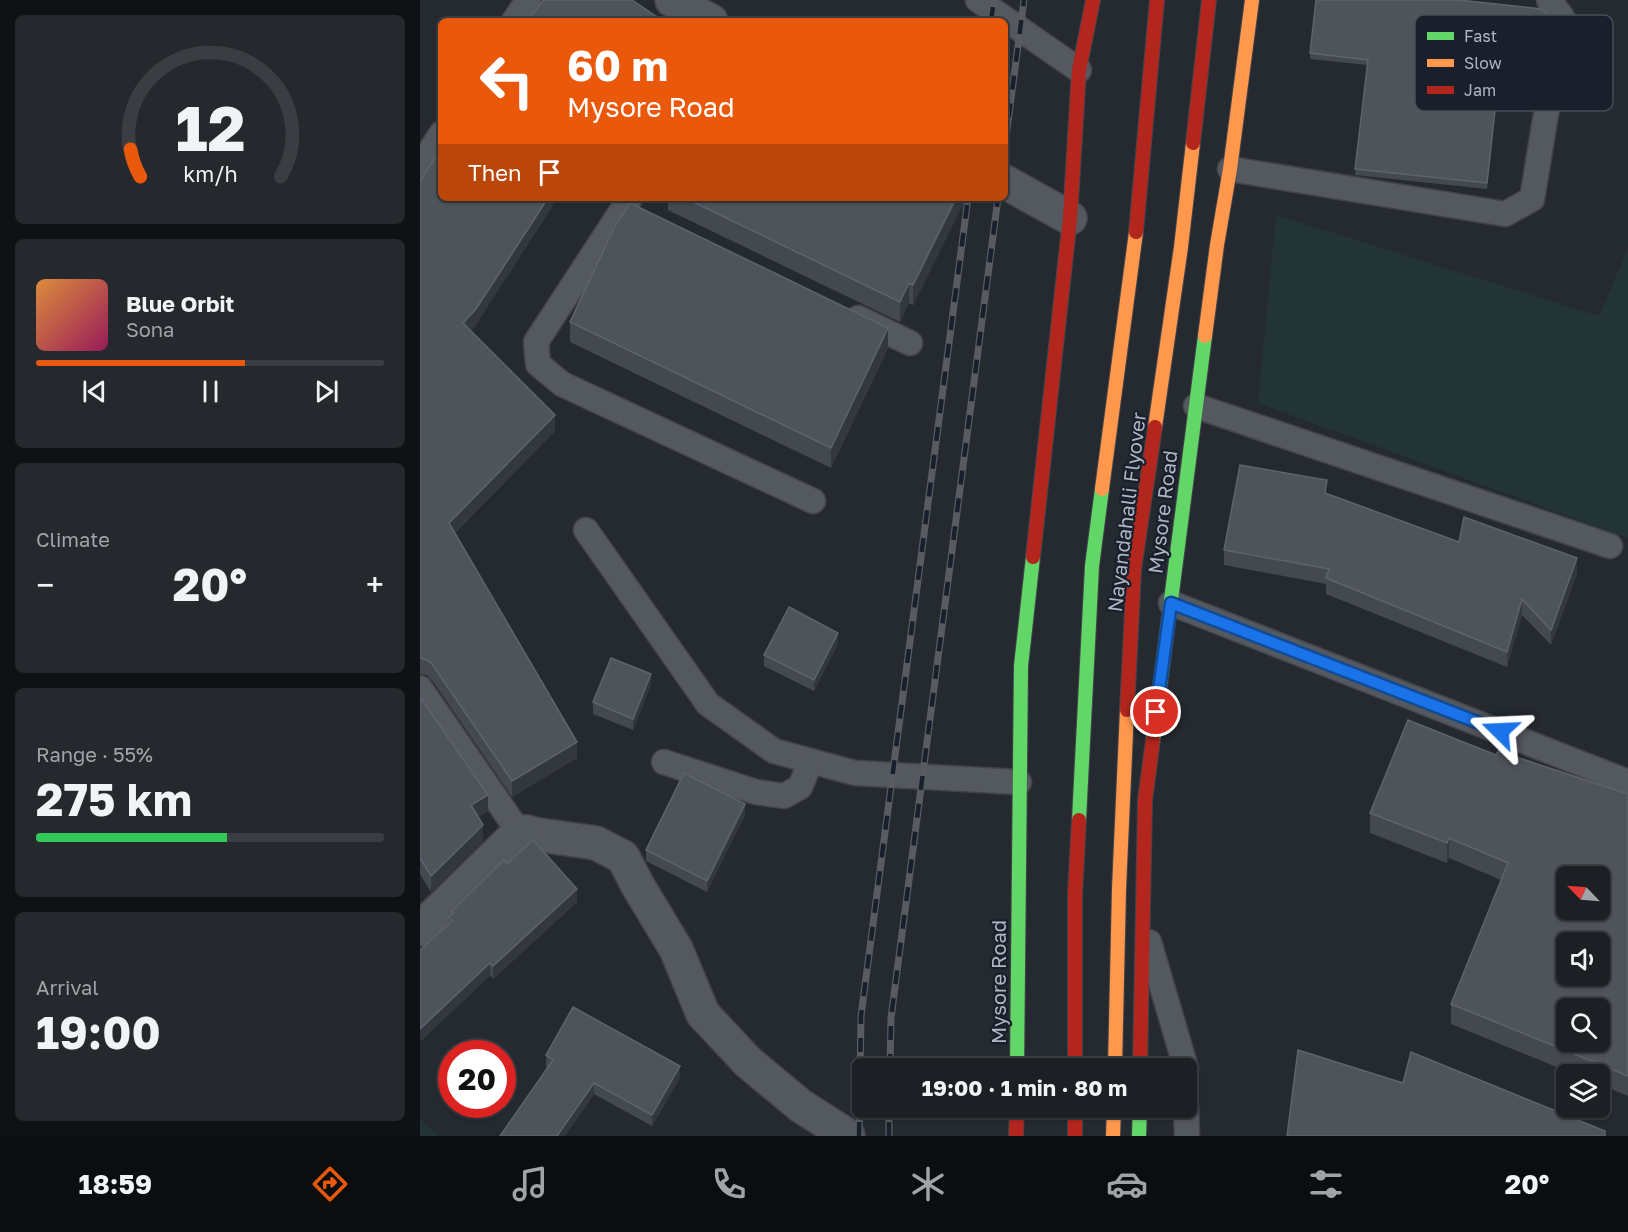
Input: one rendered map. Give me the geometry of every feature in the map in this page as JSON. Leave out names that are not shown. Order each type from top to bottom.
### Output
[{"type":"main road","name":"Mysore Road","points":[[1017,1058],[1021,666],[1070,218],[1079,70],[1093,0]]},
{"type":"main road","name":"Nayandahalli Flyover","points":[[1075,1058],[1075,894],[1092,566],[1135,248],[1157,0]]},
{"type":"main road","name":"Nayandahalli Flyover","points":[[1115,1058],[1119,889],[1134,569],[1181,247],[1209,0]]},
{"type":"main road","name":"Mysore Road","points":[[1140,1058],[1145,800],[1216,245],[1230,169],[1252,0]]},
{"type":"main road","points":[[1016,1136],[1017,1118]]},
{"type":"main road","points":[[1075,1118],[1075,1136]]},
{"type":"main road","points":[[1113,1136],[1114,1118]]},
{"type":"main road","points":[[1139,1136],[1140,1118]]},
{"type":"street","points":[[672,0],[705,18]]},
{"type":"street","points":[[1008,184],[1070,218]]},
{"type":"street","points":[[420,929],[523,832],[596,843],[623,857],[676,949],[703,1014],[748,1062],[801,1106],[848,1136]]},
{"type":"lane","points":[[516,18],[528,0]]},
{"type":"lane","points":[[978,0],[1004,18]]},
{"type":"lane","points":[[1549,0],[1560,15]]},
{"type":"lane","points":[[1008,21],[1079,70]]},
{"type":"lane","points":[[1230,169],[1505,214],[1532,199],[1547,111]]},
{"type":"lane","points":[[420,167],[438,139]]},
{"type":"lane","points":[[633,206],[536,342],[538,364],[562,384],[813,501]]},
{"type":"lane","points":[[836,307],[910,343]]},
{"type":"lane","points":[[1196,406],[1610,546]]},
{"type":"lane","points":[[586,530],[708,704],[774,751],[855,773],[1019,782]]},
{"type":"lane","points":[[1171,603],[1628,782]]},
{"type":"lane","points":[[420,688],[523,832]]},
{"type":"lane","points":[[664,762],[756,792],[784,796],[800,787],[811,761]]},
{"type":"lane","points":[[1143,922],[1183,1058]]},
{"type":"lane","points":[[1186,1118],[1187,1136]]},
{"type":"shaded area","points":[[1276,215],[1599,316],[1628,248],[1628,538],[1258,403]]},
{"type":"shaded area","points":[[420,1119],[439,1136],[420,1136]]},
{"type":"building","points":[[543,0],[632,0],[659,18],[530,18]]},
{"type":"building","points":[[1316,0],[1459,0],[1542,9],[1547,15],[1415,15],[1415,111],[1495,111],[1487,183],[1355,169],[1368,60],[1310,53]]},
{"type":"building","points":[[438,154],[438,201],[546,201],[476,309],[463,323],[555,415],[449,523],[577,742],[512,781],[432,664],[420,658],[420,181]]},
{"type":"building","points":[[691,201],[955,201],[913,285],[909,283],[900,302]]},
{"type":"building","points":[[630,203],[888,328],[831,448],[570,322],[615,226]]},
{"type":"building","points":[[1240,465],[1327,480],[1325,493],[1459,542],[1464,517],[1577,558],[1551,630],[1522,599],[1507,652],[1326,578],[1329,569],[1224,550]]},
{"type":"building","points":[[789,607],[838,633],[814,680],[764,655]]},
{"type":"building","points":[[611,658],[651,674],[633,719],[593,702]]},
{"type":"building","points":[[420,697],[488,795],[471,805],[483,825],[431,876],[420,858]]},
{"type":"building","points":[[1408,720],[1496,755],[1498,751],[1628,794],[1628,1076],[1610,1069],[1610,1064],[1598,1064],[1569,1052],[1610,1052],[1610,998],[1556,998],[1556,1047],[1451,1004],[1508,863],[1449,838],[1447,843],[1370,813]]},
{"type":"building","points":[[684,773],[745,804],[707,881],[646,850]]},
{"type":"building","points":[[533,840],[577,889],[493,966],[490,963],[420,1029],[420,950],[452,921],[449,917],[452,911],[504,860],[507,864]]},
{"type":"building","points":[[573,1007],[680,1066],[652,1115],[594,1083],[557,1136],[500,1136],[513,1118],[516,1118],[516,1113],[553,1060],[546,1055]]},
{"type":"building","points":[[1298,1050],[1403,1083],[1411,1052],[1556,1111],[1556,1118],[1573,1118],[1605,1131],[1605,1136],[1287,1136]]},
{"type":"railway","points":[[991,18],[994,0]]},
{"type":"railway","points":[[1008,122],[1024,0]]},
{"type":"railway","points":[[859,1136],[861,1016],[968,201]]},
{"type":"railway","points":[[890,1058],[891,1018],[998,201]]},
{"type":"railway","points":[[889,1118],[889,1136]]},
{"type":"traffic: fast","points":[[1153,740],[1205,336]]},
{"type":"traffic: fast","points":[[1079,820],[1092,566],[1102,489]]},
{"type":"traffic: fast","points":[[1017,1058],[1021,666],[1033,557]]},
{"type":"traffic: fast","points":[[1139,1136],[1140,1118]]},
{"type":"traffic: slow","points":[[1205,336],[1252,0]]},
{"type":"traffic: slow","points":[[1155,427],[1181,247],[1193,143]]},
{"type":"traffic: slow","points":[[1102,489],[1136,232]]},
{"type":"traffic: slow","points":[[1115,1058],[1119,889],[1127,710]]},
{"type":"traffic: slow","points":[[1113,1136],[1114,1118]]},
{"type":"traffic: jam","points":[[1033,557],[1070,218],[1079,70],[1093,0]]},
{"type":"traffic: jam","points":[[1136,232],[1157,0]]},
{"type":"traffic: jam","points":[[1193,143],[1209,0]]},
{"type":"traffic: jam","points":[[1127,710],[1134,569],[1155,427]]},
{"type":"traffic: jam","points":[[1140,1058],[1145,800],[1153,740]]},
{"type":"traffic: jam","points":[[1075,1058],[1075,894],[1079,820]]},
{"type":"traffic: jam","points":[[1016,1136],[1017,1118]]},
{"type":"traffic: jam","points":[[1075,1118],[1075,1136]]},
{"type":"route","points":[[1156,712],[1171,603],[1500,731]]}]
